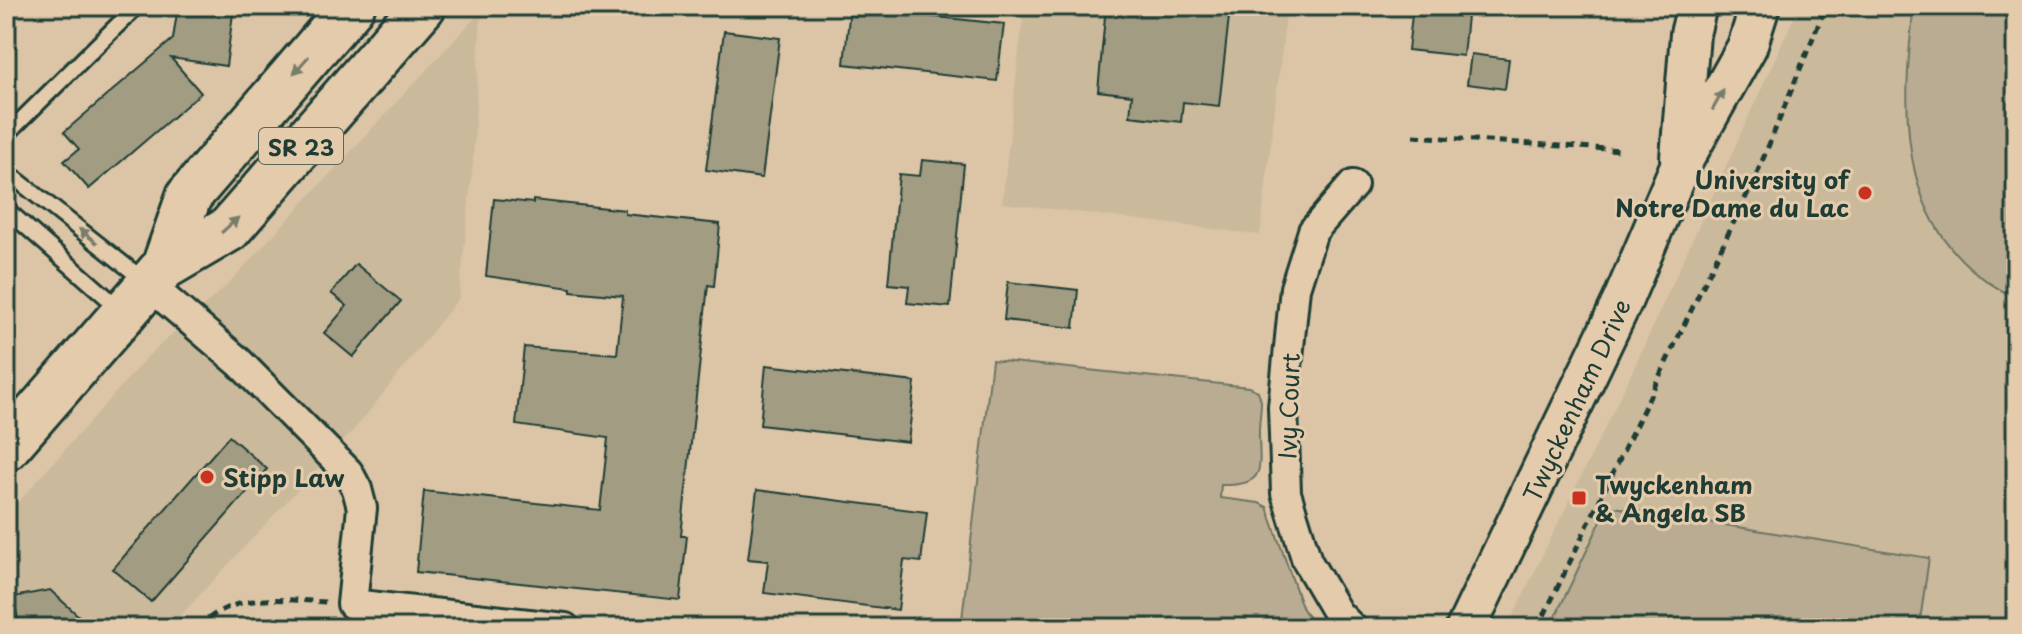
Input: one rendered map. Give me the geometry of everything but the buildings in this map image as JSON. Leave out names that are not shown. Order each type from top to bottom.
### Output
[{"type":"main road","name":"SR 23","points":[[146,288],[189,196],[352,6]]},
{"type":"main road","name":"SR 23","points":[[6,448],[146,288],[229,229],[423,6]]},
{"type":"street","name":"Twyckenham Drive","points":[[1679,168],[1690,34],[1697,6]]},
{"type":"street","name":"Twyckenham Drive","points":[[1466,628],[1622,302],[1679,168],[1747,47],[1760,6]]},
{"type":"street","name":"Ivy Court","points":[[1352,628],[1338,614],[1307,561],[1290,507],[1286,493],[1283,407],[1295,288],[1313,231],[1353,185]]},
{"type":"street","points":[[146,288],[239,362],[348,472],[362,508],[352,604],[565,628]]},
{"type":"lane","points":[[6,135],[137,6]]},
{"type":"lane","points":[[6,171],[146,288]]},
{"type":"lane","points":[[6,209],[146,288]]},
{"type":"path","points":[[1538,628],[1727,238],[1826,6]]},
{"type":"path","points":[[1414,136],[1622,150]]},
{"type":"path","points":[[199,628],[207,619],[243,602],[269,599],[352,604]]},
{"type":"shaded area","points":[[1007,6],[1287,6],[1260,235],[1002,203],[1024,8]]},
{"type":"shaded area","name":"University of Notre Dame du Lac","points":[[1797,6],[2016,6],[2016,628],[1507,628],[1632,372]]},
{"type":"shaded area","points":[[1914,6],[2016,6],[2016,298],[1977,274],[1948,244],[1928,210],[1915,173],[1907,91]]},
{"type":"shaded area","points":[[481,11],[473,164],[459,298],[359,424],[169,628],[6,628],[6,516],[148,356],[227,285]]},
{"type":"shaded area","points":[[992,360],[1249,387],[1258,391],[1261,401],[1258,472],[1247,482],[1221,485],[1220,498],[1259,503],[1267,507],[1302,607],[1315,628],[961,628]]},
{"type":"shaded area","points":[[1608,506],[1929,558],[1919,628],[1550,628]]},
{"type":"place","name":"University of Notre Dame du Lac","points":[[1865,193]]},
{"type":"place","name":"Stipp Law","points":[[207,477]]},
{"type":"place","name":"Twyckenham & Angela SB","points":[[1579,498]]}]
